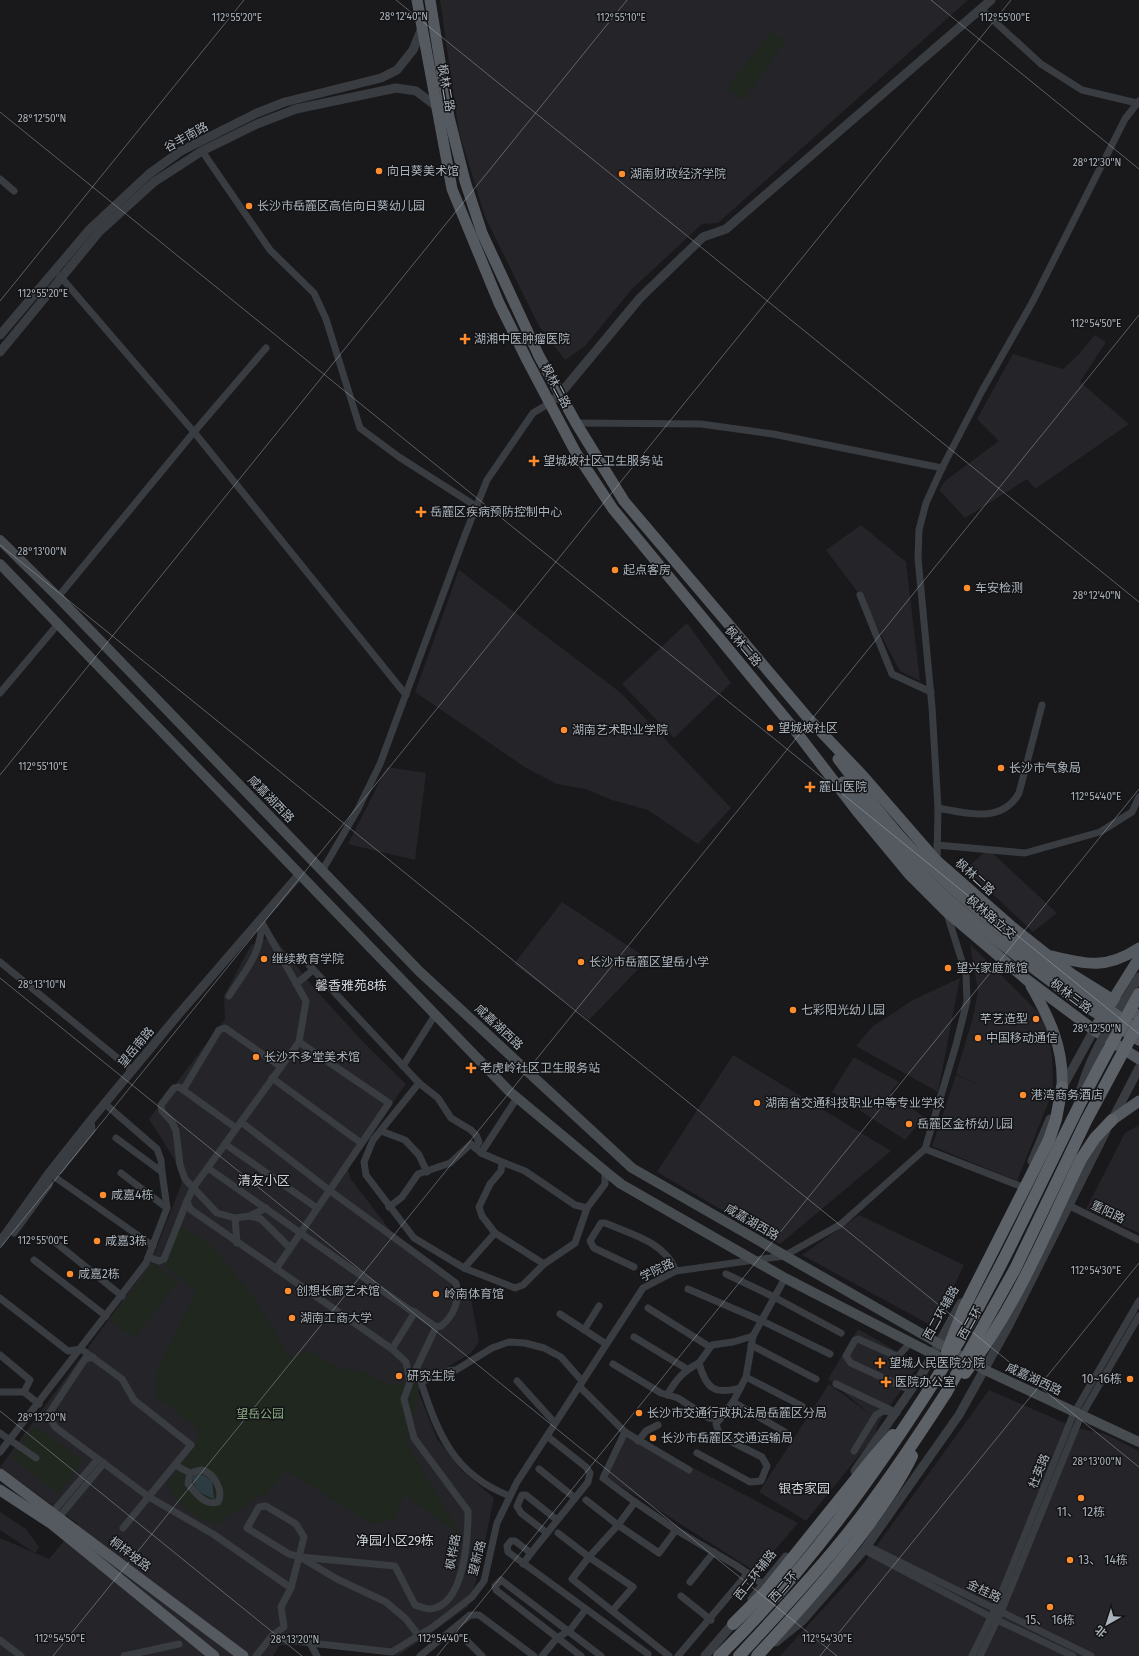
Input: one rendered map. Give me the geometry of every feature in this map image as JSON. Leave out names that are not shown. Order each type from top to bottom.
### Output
[{"type":"highway","name":"西二环","points":[[719,1656],[784,1589],[877,1469],[914,1414],[966,1332],[1003,1261],[1075,1113],[1139,994]]},
{"type":"highway","name":"西二环","points":[[739,1656],[793,1598],[848,1533],[880,1490],[946,1393],[1015,1269],[1086,1121],[1136,1035],[1139,1022]]},
{"type":"highway","points":[[939,1374],[964,1308],[1049,1140],[1056,1119],[1062,1087]]},
{"type":"highway","points":[[946,1393],[988,1342],[1018,1289],[1081,1159],[1095,1138],[1112,1120]]},
{"type":"highway","points":[[733,1624],[872,1459],[914,1414]]},
{"type":"highway","points":[[758,1656],[828,1578],[878,1512],[908,1466],[927,1422]]},
{"type":"main road","name":"枫林二路","points":[[417,0],[452,189],[499,303],[576,453],[613,509],[792,725],[878,837],[909,874],[947,912],[1027,980]]},
{"type":"main road","name":"枫林二路","points":[[430,0],[449,117],[465,181],[482,233],[539,356],[576,423],[624,501],[808,718],[864,778],[937,861],[1011,926],[1072,975],[1112,1000]]},
{"type":"main road","name":"咸嘉湖西路","points":[[0,540],[58,597],[419,972],[632,1168],[939,1344],[984,1373]]},
{"type":"main road","name":"咸嘉湖西路","points":[[0,564],[59,623],[299,875],[517,1098],[620,1184],[785,1278],[933,1354],[984,1373],[1062,1411],[1078,1415],[1139,1442]]},
{"type":"main road","name":"枫林二路","points":[[808,718],[851,784]]},
{"type":"main road","name":"枫林二路","points":[[792,725],[851,784]]},
{"type":"main road","name":"枫林路立交","points":[[851,784],[901,838],[953,888],[1036,959],[1136,1035]]},
{"type":"main road","points":[[1047,955],[1083,964],[1098,964],[1127,955],[1139,948]]},
{"type":"main road","points":[[1094,1030],[1139,958]]},
{"type":"main road","points":[[1027,980],[1052,1024],[1063,1064],[1062,1087]]},
{"type":"main road","name":"枫林三路","points":[[1027,980],[1094,1030],[1139,1059]]},
{"type":"main road","name":"枫林三路","points":[[1112,1000],[1139,1016]]},
{"type":"main road","points":[[1112,1120],[1139,1102]]},
{"type":"main road","name":"咸嘉湖西路","points":[[1078,1415],[1139,1445]]},
{"type":"main road","name":"桐梓坡路","points":[[0,1474],[56,1514],[243,1656]]},
{"type":"main road","points":[[0,1490],[52,1524],[214,1656]]},
{"type":"street","points":[[322,871],[358,809],[380,764],[479,508],[487,480],[533,413],[550,403],[560,394],[640,298],[703,237],[726,229],[991,0]]},
{"type":"street","points":[[937,861],[938,808],[931,692],[918,558],[919,530],[926,503],[942,468],[982,392],[1033,301],[1125,119],[1138,102],[1082,90],[1041,64],[981,9]]},
{"type":"street","name":"谷丰南路","points":[[0,336],[90,229],[148,174],[181,151],[257,113],[285,102],[386,75],[397,70],[413,50],[422,28]]},
{"type":"street","name":"谷丰南路","points":[[0,352],[60,276],[98,232],[154,182],[173,168],[202,151],[256,124],[296,109],[396,88],[416,91],[436,106]]},
{"type":"street","points":[[202,151],[270,250],[314,293],[326,319],[360,428],[399,457],[479,508]]},
{"type":"street","points":[[0,179],[14,191]]},
{"type":"street","points":[[60,276],[194,432],[406,696]]},
{"type":"street","points":[[58,597],[194,432],[266,348]]},
{"type":"street","points":[[576,423],[701,424],[773,434],[942,468]]},
{"type":"street","points":[[860,596],[892,674],[931,692]]},
{"type":"street","points":[[0,693],[59,623]]},
{"type":"street","points":[[938,808],[982,815],[1006,807],[1016,799],[1042,705]]},
{"type":"street","points":[[937,845],[1025,853],[1100,832],[1132,812],[1139,797]]},
{"type":"street","name":"望岳南路","points":[[0,1242],[49,1173],[104,1104],[299,875]]},
{"type":"street","points":[[784,1256],[840,1224],[925,1149],[956,1045],[966,1001],[966,974],[947,912]]},
{"type":"street","points":[[148,1257],[159,1261],[164,1259],[193,1188],[299,1042],[306,1001],[261,921]]},
{"type":"street","points":[[229,996],[259,949],[262,936],[261,921]]},
{"type":"street","points":[[0,962],[132,1070]]},
{"type":"street","points":[[296,984],[311,967],[419,1083],[438,1098],[451,1118],[476,1135],[478,1150]]},
{"type":"street","points":[[1075,1113],[1081,1087],[1092,1056],[1139,977]]},
{"type":"street","points":[[403,1066],[435,1015]]},
{"type":"street","points":[[1136,1035],[1139,1026]]},
{"type":"street","points":[[183,1090],[219,1030],[225,1028],[281,1067]]},
{"type":"street","name":"西二环辅路","points":[[764,1588],[845,1485],[912,1389],[939,1344],[977,1273],[1020,1186],[1046,1131],[1062,1087],[1094,1030]]},
{"type":"street","points":[[276,1269],[389,1103],[299,1042]]},
{"type":"street","points":[[758,1656],[802,1621],[865,1548],[959,1415],[984,1373],[1139,1068]]},
{"type":"street","points":[[272,1078],[361,1143]]},
{"type":"street","points":[[419,1083],[373,1140],[364,1162],[366,1175],[414,1238],[464,1268],[515,1288],[523,1285],[544,1264],[575,1243],[587,1208],[605,1184],[605,1171]]},
{"type":"street","points":[[290,1248],[261,1218],[250,1216],[235,1218],[217,1213],[184,1179],[180,1165],[176,1131],[172,1122],[162,1111],[161,1105],[174,1088],[179,1087],[238,1125],[456,1282],[459,1290],[458,1302],[444,1324],[436,1327],[410,1382]]},
{"type":"street","points":[[478,1150],[517,1098]]},
{"type":"street","points":[[0,1452],[39,1404],[146,1263],[166,1208],[161,1160],[157,1149],[104,1104]]},
{"type":"street","points":[[381,1131],[405,1140],[419,1155],[427,1172]]},
{"type":"street","points":[[116,1138],[162,1172]]},
{"type":"street","points":[[225,1144],[317,1208]]},
{"type":"street","points":[[389,1207],[402,1197],[418,1174],[450,1163],[470,1144],[478,1150],[502,1162],[525,1171],[575,1205],[587,1208]]},
{"type":"street","points":[[925,1149],[1020,1186]]},
{"type":"street","points":[[502,1162],[501,1171],[490,1184],[479,1207],[482,1216],[495,1233],[544,1264]]},
{"type":"street","points":[[208,1168],[436,1327]]},
{"type":"street","points":[[14,1233],[49,1185],[49,1173]]},
{"type":"street","points":[[49,1173],[153,1246]]},
{"type":"street","points":[[121,1173],[166,1208]]},
{"type":"street","points":[[187,1201],[190,1209],[392,1349],[406,1362],[410,1382]]},
{"type":"street","name":"重阳路","points":[[1069,1204],[1139,1236]]},
{"type":"street","name":"重阳路","points":[[1069,1204],[1139,1240]]},
{"type":"street","points":[[250,1216],[266,1208]]},
{"type":"street","points":[[235,1218],[237,1242]]},
{"type":"street","points":[[634,1267],[594,1248],[591,1245],[590,1241],[601,1223],[605,1223],[657,1246],[666,1253],[676,1271]]},
{"type":"street","points":[[464,1268],[495,1233]]},
{"type":"street","points":[[50,1238],[122,1296]]},
{"type":"street","name":"学院路","points":[[598,1356],[643,1288],[676,1271],[784,1256]]},
{"type":"street","points":[[34,1260],[106,1316]]},
{"type":"street","points":[[726,1274],[774,1297],[841,1333]]},
{"type":"street","points":[[697,1453],[750,1482],[761,1481],[767,1466],[762,1457],[720,1436],[716,1424],[733,1402],[746,1377],[753,1336],[760,1320],[785,1278]]},
{"type":"street","points":[[688,1289],[760,1320],[830,1354]]},
{"type":"street","points":[[0,1298],[68,1350],[81,1349],[122,1379],[134,1400],[191,1445],[123,1528]]},
{"type":"street","name":"杜英路","points":[[972,1656],[998,1610],[1078,1415],[1139,1301]]},
{"type":"street","points":[[584,1330],[599,1306]]},
{"type":"street","points":[[648,1308],[710,1347]]},
{"type":"street","points":[[392,1349],[415,1312]]},
{"type":"street","points":[[560,1314],[606,1344]]},
{"type":"street","name":"杜英路","points":[[1078,1415],[1139,1316]]},
{"type":"street","points":[[667,1395],[678,1377],[687,1369],[699,1363],[710,1347],[753,1336]]},
{"type":"street","points":[[634,1337],[687,1369]]},
{"type":"street","points":[[911,1342],[899,1356],[896,1356],[858,1339],[855,1340],[846,1356],[851,1363],[903,1387],[912,1389]]},
{"type":"street","points":[[510,1496],[497,1492],[467,1470],[453,1455],[434,1422],[421,1382],[447,1371],[456,1370],[492,1348],[508,1342],[525,1343],[544,1348],[561,1357],[580,1384],[625,1432],[689,1470]]},
{"type":"street","points":[[751,1345],[816,1379]]},
{"type":"street","points":[[0,1355],[30,1380],[24,1392]]},
{"type":"street","name":"望新路","points":[[272,1636],[310,1643],[392,1652],[433,1627],[472,1597],[484,1581],[497,1523],[516,1482],[598,1356]]},
{"type":"street","points":[[93,1357],[85,1359],[48,1415],[55,1427],[149,1497],[213,1534],[291,1588]]},
{"type":"street","points":[[699,1363],[703,1377],[710,1387],[720,1391],[740,1388]]},
{"type":"street","points":[[613,1364],[667,1395],[678,1398],[709,1418],[720,1419]]},
{"type":"street","points":[[746,1377],[802,1406]]},
{"type":"street","points":[[517,1381],[555,1423]]},
{"type":"street","name":"枫桦路","points":[[300,1556],[395,1566],[415,1605],[429,1609],[439,1606],[449,1598],[457,1583],[464,1563],[468,1511],[414,1438],[404,1399],[410,1382]]},
{"type":"street","points":[[836,1384],[896,1413]]},
{"type":"street","points":[[0,1392],[24,1392],[39,1404]]},
{"type":"street","points":[[733,1402],[784,1432]]},
{"type":"street","points":[[854,1451],[876,1415],[883,1411],[896,1413]]},
{"type":"street","points":[[638,1441],[646,1431],[658,1425]]},
{"type":"street","points":[[625,1432],[604,1478],[635,1502],[676,1530],[748,1573],[764,1588]]},
{"type":"street","points":[[0,1433],[36,1458]]},
{"type":"street","points":[[523,1564],[588,1482],[590,1473],[586,1467],[547,1436]]},
{"type":"street","points":[[56,1514],[101,1461]]},
{"type":"street","points":[[175,1465],[190,1473],[201,1470],[205,1472],[219,1485],[220,1497],[218,1502],[213,1504],[203,1500],[188,1484],[190,1473]]},
{"type":"street","points":[[539,1469],[575,1498]]},
{"type":"street","points":[[547,1533],[521,1513],[517,1506],[522,1495],[526,1495],[557,1520]]},
{"type":"street","points":[[586,1500],[618,1525],[659,1553],[676,1530]]},
{"type":"street","points":[[635,1502],[618,1525],[589,1556],[572,1579],[613,1610],[669,1656]]},
{"type":"street","points":[[256,1656],[272,1636],[284,1627],[281,1608],[291,1588],[300,1556],[304,1537],[296,1524],[266,1506],[259,1507],[247,1528],[289,1554],[300,1556],[337,1579],[386,1602],[406,1619],[419,1636]]},
{"type":"street","points":[[558,1533],[633,1587],[613,1610]]},
{"type":"street","points":[[531,1553],[515,1541],[511,1541],[507,1546],[508,1552],[523,1564],[648,1654]]},
{"type":"street","name":"金桂路","points":[[865,1548],[998,1610],[1091,1656]]},
{"type":"street","name":"金桂路","points":[[865,1548],[994,1618],[1074,1656]]},
{"type":"street","points":[[690,1582],[714,1552]]},
{"type":"street","points":[[678,1656],[711,1620],[748,1573]]},
{"type":"street","points":[[581,1656],[496,1590],[495,1586],[498,1582],[501,1580],[601,1656]]},
{"type":"street","points":[[682,1596],[711,1620]]},
{"type":"street","points":[[542,1656],[557,1638],[569,1631],[586,1609]]},
{"type":"street","points":[[420,1656],[470,1615],[479,1615],[534,1656]]},
{"type":"street","name":"杜英路","points":[[980,1656],[994,1618]]},
{"type":"street","points":[[705,1656],[733,1624]]},
{"type":"street","points":[[0,1640],[21,1656]]},
{"type":"street","points":[[466,1640],[482,1656]]},
{"type":"street","points":[[310,1643],[317,1656]]},
{"type":"street","points":[[124,1656],[179,1644]]},
{"type":"shaded area","name":"湖南财政经济学院","points":[[440,0],[968,0],[718,223],[702,224],[632,289],[585,346],[565,360],[539,326],[485,217],[459,132]]},
{"type":"shaded area","points":[[1095,335],[1106,342],[1080,382],[1129,424],[1035,489],[1027,479],[965,518],[939,490],[945,481],[999,441],[977,419],[1013,354],[1063,369],[1079,354]]},
{"type":"shaded area","points":[[861,525],[906,562],[920,681],[900,671],[860,595],[826,550]]},
{"type":"shaded area","name":"湖南艺术职业学院","points":[[459,570],[621,693],[731,808],[698,844],[648,810],[612,800],[586,789],[557,784],[526,768],[415,692]]},
{"type":"shaded area","points":[[687,623],[731,683],[674,738],[622,684]]},
{"type":"shaded area","points":[[387,767],[426,773],[415,860],[348,844]]},
{"type":"shaded area","points":[[988,849],[1057,913],[1033,932],[966,869]]},
{"type":"shaded area","name":"长沙市岳麓区望岳小学","points":[[562,902],[648,959],[589,1020],[514,964]]},
{"type":"shaded area","name":"湖南工商大学","points":[[273,936],[315,989],[366,1045],[406,1084],[347,1165],[350,1178],[400,1243],[470,1294],[479,1342],[471,1353],[427,1379],[418,1391],[437,1439],[462,1471],[494,1498],[478,1575],[468,1607],[398,1656],[313,1646],[280,1645],[273,1656],[0,1656],[0,1538],[49,1559],[78,1524],[0,1467],[151,1262],[183,1180],[173,1157],[149,1119],[225,1019],[224,996],[251,945]]},
{"type":"shaded area","points":[[970,944],[1045,1019],[1052,1055],[1053,1091],[1017,1181],[932,1146],[956,1075],[985,1087],[956,1074],[973,1017],[978,992]]},
{"type":"shaded area","points":[[960,978],[938,1092],[856,1046],[872,1027],[913,1000]]},
{"type":"shaded area","name":"湖南省交通科技职业中等专业学校","points":[[733,1055],[891,1151],[780,1244],[657,1172]]},
{"type":"shaded area","points":[[854,1057],[899,1082],[890,1093],[924,1117],[905,1140],[832,1092]]},
{"type":"shaded area","points":[[1139,1125],[1139,1233],[1086,1209],[1125,1133]]},
{"type":"shaded area","points":[[859,1215],[964,1265],[934,1327],[802,1255]]},
{"type":"shaded area","points":[[858,1329],[919,1364],[879,1422],[874,1437],[806,1521],[759,1492],[829,1384],[871,1415],[828,1379]]},
{"type":"shaded area","points":[[989,1390],[1076,1428],[1105,1434],[1139,1451],[1139,1656],[780,1656],[862,1566]]},
{"type":"shaded area","points":[[625,1432],[798,1523],[756,1572],[605,1476]]},
{"type":"shaded area","points":[[196,1474],[204,1475],[212,1481],[214,1499],[197,1489],[192,1478]]},
{"type":"shaded area","points":[[0,1512],[26,1529],[39,1547],[35,1553],[0,1530]]},
{"type":"green space","points":[[771,31],[786,42],[743,100],[727,89]]},
{"type":"green space","name":"望岳公园","points":[[173,1222],[209,1243],[255,1299],[290,1357],[308,1350],[341,1369],[367,1372],[385,1384],[399,1384],[414,1380],[419,1392],[407,1444],[461,1535],[404,1495],[394,1520],[373,1524],[287,1471],[279,1477],[275,1485],[272,1486],[262,1499],[257,1495],[242,1510],[229,1514],[219,1524],[202,1520],[182,1505],[166,1485],[196,1445],[199,1429],[155,1396],[158,1368],[196,1292],[160,1260]]},
{"type":"green space","points":[[154,1263],[178,1282],[134,1339],[110,1320]]},
{"type":"green space","points":[[35,1426],[83,1461],[59,1494],[11,1458]]},
{"type":"place","name":"向日葵美术馆","points":[[379,171]]},
{"type":"place","name":"湖南财政经济学院","points":[[622,174]]},
{"type":"place","name":"长沙市岳麓区高信向日葵幼儿园","points":[[249,206]]},
{"type":"place","name":"湖湘中医肿瘤医院","points":[[465,339]]},
{"type":"place","name":"望城坡社区卫生服务站","points":[[534,461]]},
{"type":"place","name":"岳麓区疾病预防控制中心","points":[[421,512]]},
{"type":"place","name":"起点客房","points":[[615,570]]},
{"type":"place","name":"车安检测","points":[[967,588]]},
{"type":"place","name":"望城坡社区","points":[[770,728]]},
{"type":"place","name":"湖南艺术职业学院","points":[[564,730]]},
{"type":"place","name":"长沙市气象局","points":[[1001,768]]},
{"type":"place","name":"麓山医院","points":[[810,787]]},
{"type":"place","name":"继续教育学院","points":[[264,959]]},
{"type":"place","name":"长沙市岳麓区望岳小学","points":[[581,962]]},
{"type":"place","name":"望兴家庭旅馆","points":[[948,968]]},
{"type":"place","name":"七彩阳光幼儿园","points":[[793,1010]]},
{"type":"place","name":"芊艺造型","points":[[1036,1019]]},
{"type":"place","name":"中国移动通信","points":[[978,1038]]},
{"type":"place","name":"长沙不多堂美术馆","points":[[256,1057]]},
{"type":"place","name":"老虎岭社区卫生服务站","points":[[471,1068]]},
{"type":"place","name":"港湾商务酒店","points":[[1023,1095]]},
{"type":"place","name":"湖南省交通科技职业中等专业学校","points":[[757,1103]]},
{"type":"place","name":"岳麓区金桥幼儿园","points":[[909,1124]]},
{"type":"place","name":"咸嘉4栋","points":[[103,1195]]},
{"type":"place","name":"咸嘉3栋","points":[[97,1241]]},
{"type":"place","name":"咸嘉2栋","points":[[70,1274]]},
{"type":"place","name":"创想长廊艺术馆","points":[[288,1291]]},
{"type":"place","name":"岭南体育馆","points":[[436,1294]]},
{"type":"place","name":"湖南工商大学","points":[[292,1318]]},
{"type":"place","name":"望城人民医院分院","points":[[880,1363]]},
{"type":"place","name":"研究生院","points":[[399,1376]]},
{"type":"place","name":"10~16栋","points":[[1130,1379]]},
{"type":"place","name":"医院办公室","points":[[886,1382]]},
{"type":"place","name":"长沙市交通行政执法局岳麓区分局","points":[[639,1413]]},
{"type":"place","name":"长沙市岳麓区交通运输局","points":[[653,1438]]},
{"type":"place","name":"11、 12栋","points":[[1081,1498]]},
{"type":"place","name":"13、 14栋","points":[[1070,1560]]},
{"type":"place","name":"15、 16栋","points":[[1050,1607]]},
{"type":"district","name":"馨香雅苑8栋","points":[[351,985]]},
{"type":"district","name":"清友小区","points":[[264,1180]]},
{"type":"district","name":"银杏家园","points":[[804,1488]]},
{"type":"district","name":"净园小区29栋","points":[[395,1540]]}]
